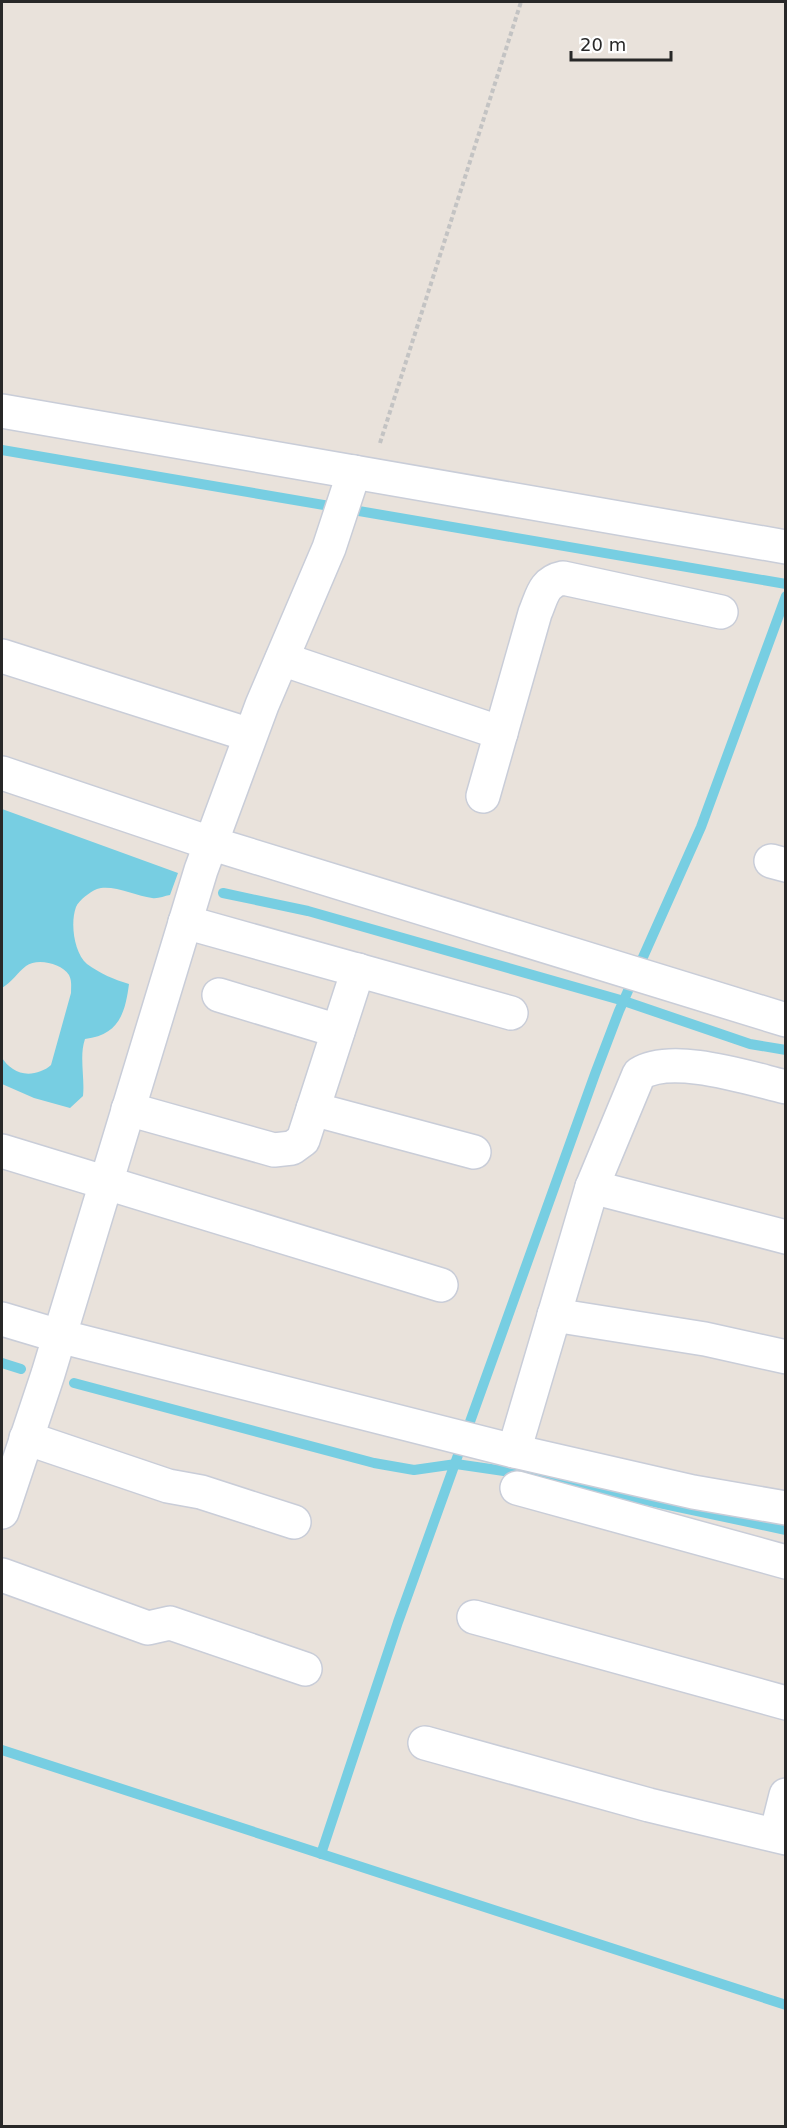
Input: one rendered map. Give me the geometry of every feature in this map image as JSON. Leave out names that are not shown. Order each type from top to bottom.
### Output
[{"type":"street","points":[[2,411],[357,480],[786,547]]},
{"type":"street","points":[[2,1512],[59,1336],[210,843],[250,735],[357,480]]},
{"type":"street","points":[[483,796],[535,613],[546,586],[553,580],[563,578],[722,612]]},
{"type":"street","points":[[2,656],[250,735]]},
{"type":"street","points":[[282,659],[501,733]]},
{"type":"street","points":[[2,773],[210,843],[786,1020]]},
{"type":"street","points":[[185,922],[511,1013]]},
{"type":"street","points":[[128,1109],[274,1150],[292,1148],[303,1140],[358,970]]},
{"type":"street","points":[[219,995],[338,1031]]},
{"type":"street","points":[[514,1450],[592,1187],[639,1074],[649,1068],[674,1065],[720,1071],[786,1087]]},
{"type":"street","points":[[313,1109],[474,1152]]},
{"type":"street","points":[[2,1151],[441,1285]]},
{"type":"street","points":[[592,1187],[786,1236]]},
{"type":"street","points":[[554,1315],[705,1339],[786,1357]]},
{"type":"street","points":[[2,1319],[59,1336],[450,1435],[693,1492],[786,1508]]},
{"type":"street","points":[[26,1438],[168,1486],[201,1492],[294,1522]]},
{"type":"street","points":[[517,1488],[786,1562]]},
{"type":"street","points":[[2,1575],[148,1628],[170,1623],[305,1669]]},
{"type":"street","points":[[474,1617],[786,1703]]},
{"type":"street","points":[[425,1743],[649,1805],[781,1836],[786,1795]]},
{"type":"path","points":[[357,480],[521,2]]},
{"type":"water","points":[[2,809],[178,873],[170,895],[152,898],[117,889],[103,888],[88,894],[76,907],[73,921],[74,937],[83,959],[102,973],[129,984],[125,1005],[118,1022],[105,1033],[85,1039],[82,1053],[83,1096],[70,1108],[34,1098],[2,1084],[2,1058],[11,1068],[27,1074],[51,1065],[71,993],[71,979],[60,967],[36,962],[26,966],[2,988]]},
{"type":"waterway","points":[[2,450],[786,584]]},
{"type":"waterway","points":[[321,1854],[398,1622],[595,1074],[619,1011],[701,827],[786,596]]},
{"type":"waterway","points":[[223,893],[308,911],[624,1001],[750,1044],[786,1050]]},
{"type":"waterway","points":[[2,1363],[21,1369]]},
{"type":"waterway","points":[[74,1383],[374,1463],[414,1470],[456,1464],[518,1473],[786,1530]]},
{"type":"waterway","points":[[2,1750],[786,2005]]}]
